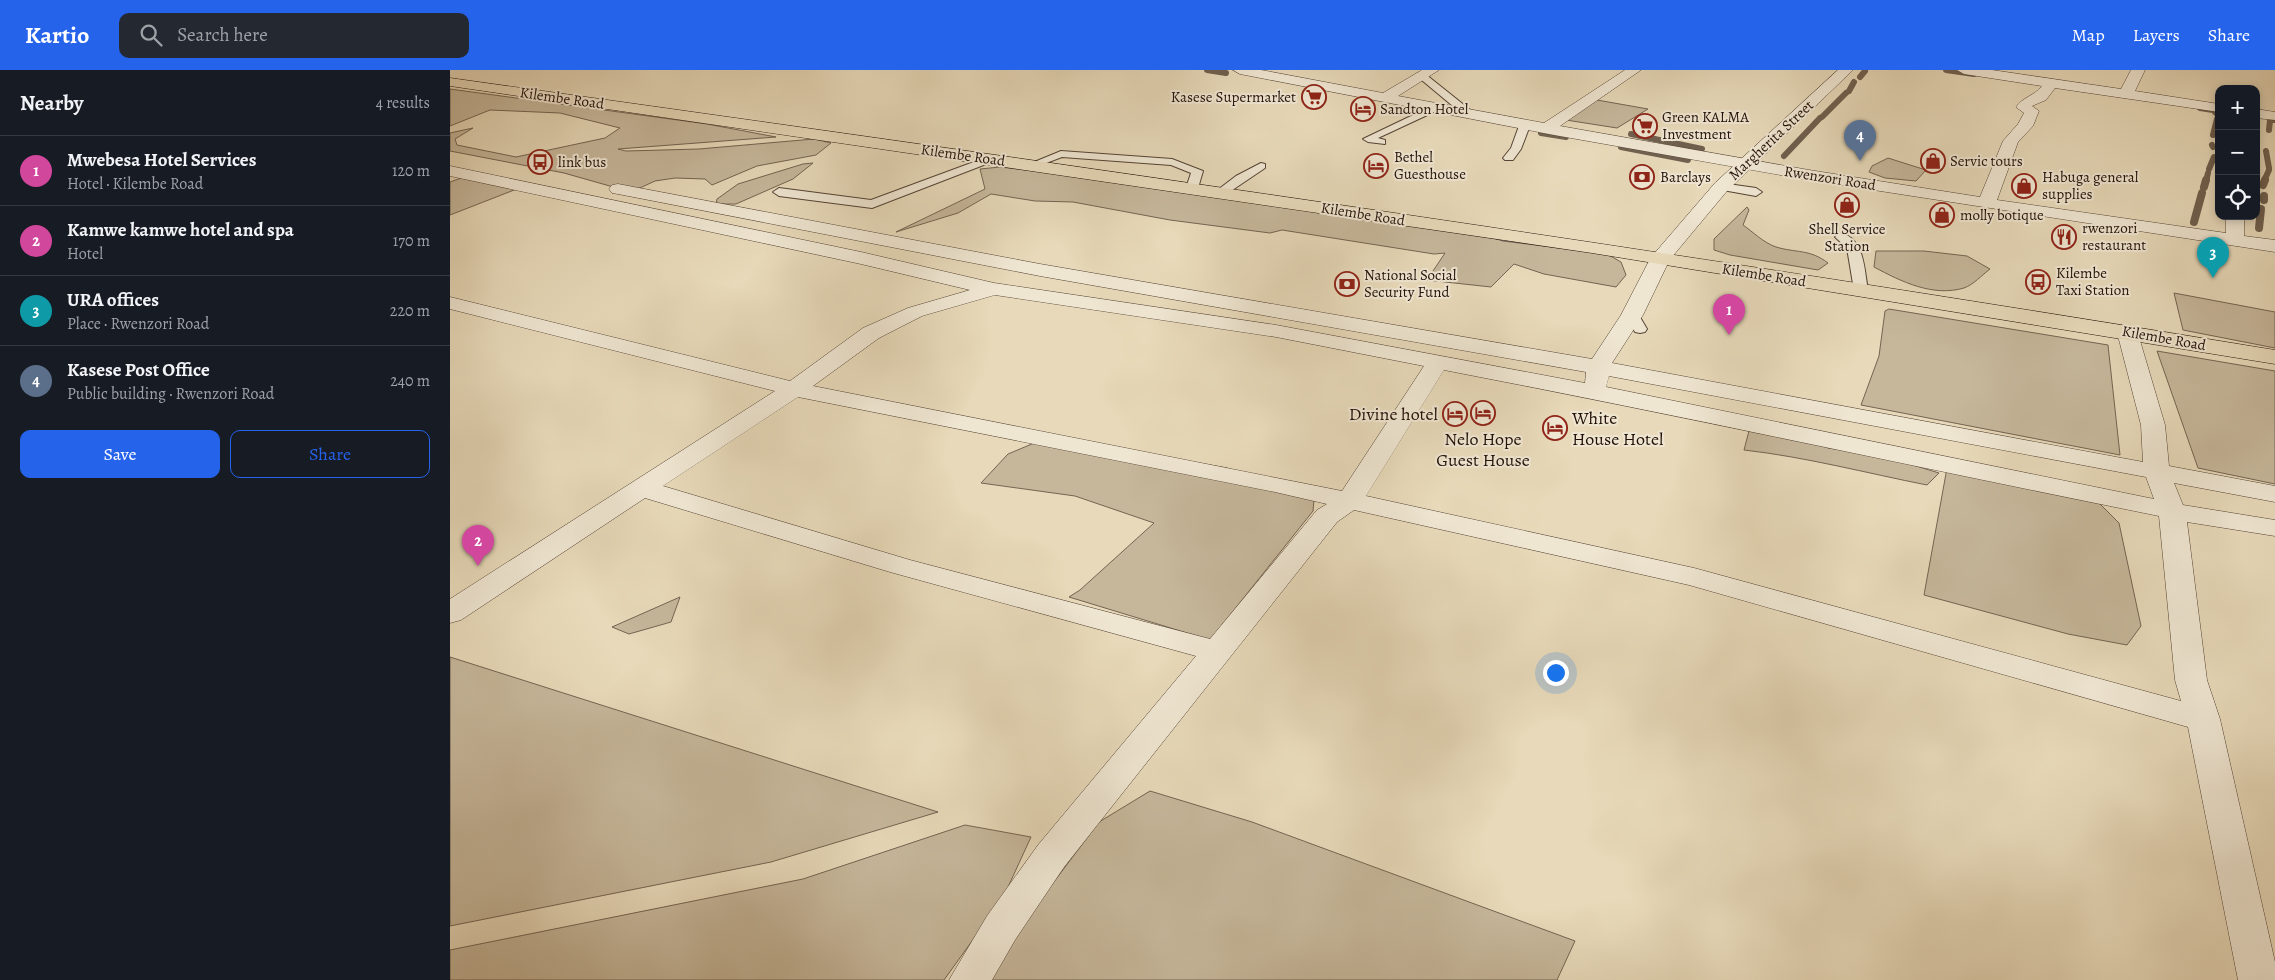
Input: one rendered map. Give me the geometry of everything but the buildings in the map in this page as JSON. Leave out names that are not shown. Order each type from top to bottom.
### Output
[{"type":"main road","name":"Kilembe Road","points":[[450,82],[1221,192],[1861,290],[2275,357]]},
{"type":"street","name":"Rwenzori Road","points":[[1240,70],[1386,97],[1470,115],[1530,124],[1744,164],[2275,246]]},
{"type":"street","points":[[1547,128],[1634,70]]},
{"type":"street","name":"Margherita Street","points":[[1598,366],[1636,322],[1660,259],[1721,187],[1846,70]]},
{"type":"street","points":[[1964,70],[1998,72],[2052,83],[2215,107]]},
{"type":"street","points":[[2126,94],[2138,70]]},
{"type":"street","points":[[1386,97],[1427,72]]},
{"type":"street","points":[[1987,203],[2011,141],[2025,126],[2032,111],[2023,107],[2026,102],[2041,97],[2052,83]]},
{"type":"street","points":[[2260,114],[2275,116]]},
{"type":"street","points":[[450,154],[494,165],[1040,270],[1598,366],[2275,494]]},
{"type":"street","points":[[450,171],[659,217],[862,258],[994,289],[1276,331],[1438,361],[2172,511],[2275,528]]},
{"type":"street","points":[[2235,220],[2235,240]]},
{"type":"street","points":[[450,613],[794,390],[871,333],[916,312],[994,289],[1040,270]]},
{"type":"street","points":[[454,306],[794,390],[1275,484],[1694,577],[2203,719]]},
{"type":"street","points":[[2128,332],[2153,425],[2157,473],[2172,511],[2191,680],[2203,719],[2248,936],[2259,980]]},
{"type":"street","points":[[970,980],[1001,928],[1051,856],[1327,516],[1349,501],[1438,361]]},
{"type":"street","points":[[1596,392],[1598,366]]},
{"type":"street","points":[[641,488],[900,566],[1217,651]]},
{"type":"lane","points":[[1427,72],[1470,115]]},
{"type":"lane","points":[[1381,142],[1368,139],[1434,108]]},
{"type":"lane","points":[[1509,158],[1516,149],[1524,126],[1530,124]]},
{"type":"lane","points":[[1033,165],[1060,154],[1172,162],[1197,171],[1192,188]]},
{"type":"lane","points":[[779,192],[872,204],[990,159]]},
{"type":"lane","points":[[1221,192],[1261,166]]},
{"type":"lane","points":[[1721,187],[1756,192]]},
{"type":"lane","points":[[1841,237],[1853,247],[1861,290]]},
{"type":"shaded area","points":[[450,89],[707,124],[776,137],[618,149],[626,151],[699,149],[814,139],[831,143],[816,155],[757,166],[712,185],[705,179],[675,178],[655,181],[631,192],[564,173],[450,151],[450,133],[473,128],[455,139],[457,145],[516,157],[605,138],[620,128],[560,113],[490,110],[450,126]]},
{"type":"shaded area","points":[[1597,100],[1648,109],[1617,128],[1566,120]]},
{"type":"shaded area","points":[[1888,158],[1926,170],[1916,181],[1885,178],[1869,172],[1872,166]]},
{"type":"shaded area","points":[[813,163],[793,179],[736,204],[716,204],[717,199],[738,184],[803,164]]},
{"type":"shaded area","points":[[1000,167],[1079,176],[1483,235],[1503,241],[1607,254],[1621,262],[1626,275],[1616,287],[1544,274],[1514,264],[1491,287],[1427,280],[1445,253],[1434,254],[1282,230],[1270,233],[1170,220],[1073,202],[1035,201],[991,194],[958,213],[896,232],[985,189],[980,169]]},
{"type":"shaded area","points":[[467,176],[527,185],[450,215],[450,182]]},
{"type":"shaded area","points":[[1747,207],[1749,210],[1743,225],[1763,240],[1776,247],[1815,255],[1828,263],[1818,270],[1730,255],[1714,250],[1714,239]]},
{"type":"shaded area","points":[[1876,251],[1924,251],[1967,256],[1990,269],[1967,287],[1941,291],[1907,283],[1874,267]]},
{"type":"shaded area","points":[[2174,293],[2275,312],[2275,348],[2183,330]]},
{"type":"shaded area","points":[[1889,309],[2108,345],[2120,455],[1861,405],[1879,356],[1885,311]]},
{"type":"shaded area","points":[[2157,351],[2275,371],[2275,484],[2198,468]]},
{"type":"shaded area","points":[[1750,427],[1781,428],[1828,448],[1880,455],[1939,473],[1927,485],[1813,461],[1744,450]]},
{"type":"shaded area","points":[[1068,440],[1227,468],[1314,500],[1313,511],[1210,640],[1069,597],[1080,590],[1154,523],[1075,496],[981,483],[1008,454],[1039,441]]},
{"type":"shaded area","points":[[1947,468],[2095,499],[2119,523],[2141,626],[2127,645],[2068,634],[1924,595]]},
{"type":"shaded area","points":[[680,597],[671,622],[629,634],[612,627]]},
{"type":"shaded area","points":[[450,657],[938,812],[771,862],[450,926]]},
{"type":"shaded area","points":[[1150,791],[1252,822],[1575,941],[1557,980],[980,980],[1099,822]]},
{"type":"shaded area","points":[[965,825],[1031,837],[1003,898],[944,980],[450,980],[450,950],[803,879]]},
{"type":"waterway","points":[[1207,70],[1226,73]]},
{"type":"waterway","points":[[1946,70],[1974,74]]},
{"type":"waterway","points":[[1860,77],[1865,71]]},
{"type":"waterway","points":[[1849,91],[1854,82]]},
{"type":"waterway","points":[[1822,117],[1846,93]]},
{"type":"waterway","points":[[2200,108],[2215,112]]},
{"type":"waterway","points":[[1784,156],[1820,118]]},
{"type":"waterway","points":[[2269,130],[2270,120],[2275,120]]},
{"type":"waterway","points":[[2213,135],[2215,127]]},
{"type":"waterway","points":[[1541,133],[1566,137]]},
{"type":"waterway","points":[[1631,134],[1702,149]]},
{"type":"waterway","points":[[1621,147],[1688,160]]},
{"type":"waterway","points":[[2266,151],[2269,168]]},
{"type":"waterway","points":[[2209,169],[2214,157]]},
{"type":"waterway","points":[[2264,181],[2269,170]]},
{"type":"waterway","points":[[2206,181],[2208,173]]},
{"type":"waterway","points":[[2204,187],[2206,180]]},
{"type":"waterway","points":[[2263,185],[2265,180]]},
{"type":"waterway","points":[[2194,222],[2202,193]]},
{"type":"waterway","points":[[2259,228],[2261,209]]},
{"type":"place","name":"Kasese Supermarket","points":[[1314,97]]},
{"type":"place","name":"Sandton Hotel","points":[[1363,109]]},
{"type":"place","name":"Green KALMA Investment","points":[[1645,126]]},
{"type":"place","name":"Kasese Post Office","points":[[1860,161]]},
{"type":"place","name":"Servic tours","points":[[1933,161]]},
{"type":"place","name":"link bus","points":[[540,162]]},
{"type":"place","name":"Bethel Guesthouse","points":[[1376,166]]},
{"type":"place","name":"Barclays","points":[[1642,177]]},
{"type":"place","name":"Habuga general supplies","points":[[2024,186]]},
{"type":"place","name":"Shell Service Station","points":[[1847,205]]},
{"type":"place","name":"molly botique","points":[[1942,215]]},
{"type":"place","name":"rwenzori restaurant","points":[[2064,237]]},
{"type":"place","name":"URA offices","points":[[2213,278]]},
{"type":"place","name":"Kilembe Taxi Station","points":[[2038,282]]},
{"type":"place","name":"National Social Security Fund","points":[[1347,284]]},
{"type":"place","name":"Mwebesa Hotel Services","points":[[1729,335]]},
{"type":"place","name":"Nelo Hope Guest House","points":[[1483,413]]},
{"type":"place","name":"Divine hotel","points":[[1455,414]]},
{"type":"place","name":"White House Hotel","points":[[1555,428]]},
{"type":"place","name":"Kamwe kamwe hotel and spa","points":[[478,566]]}]
